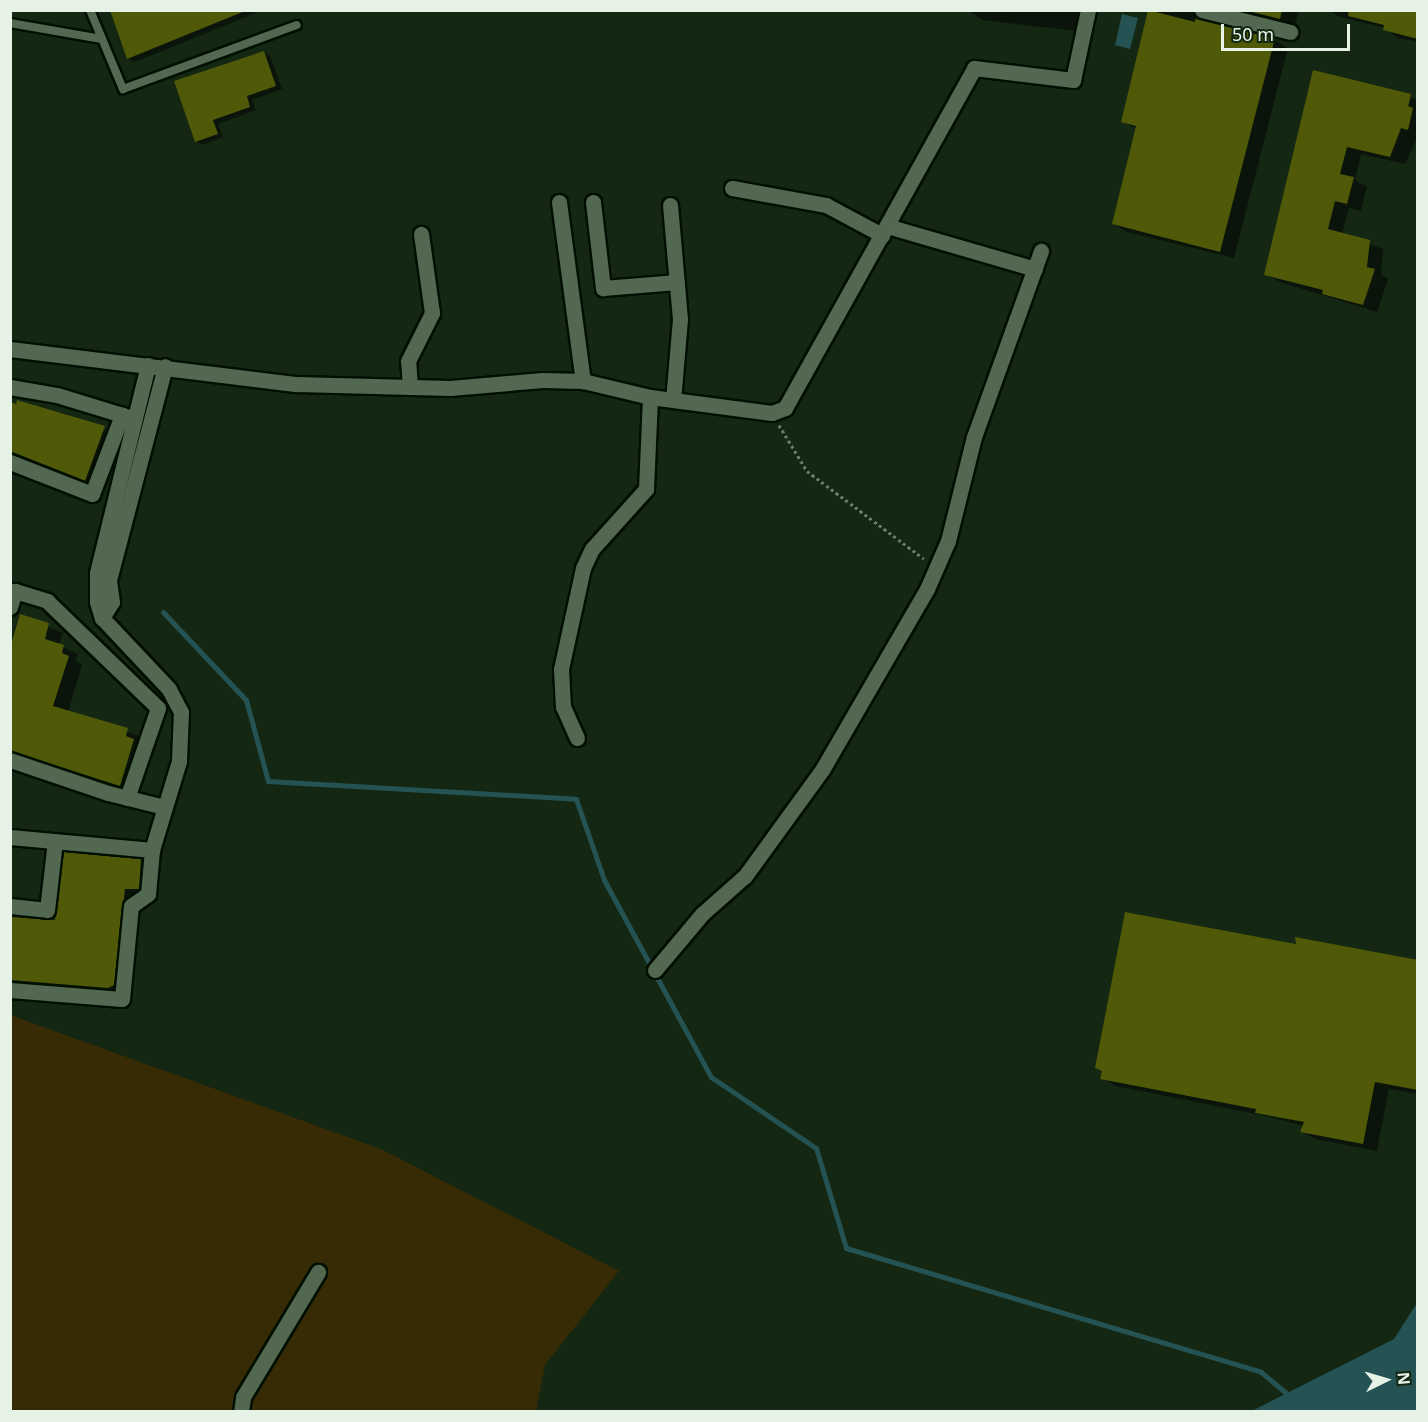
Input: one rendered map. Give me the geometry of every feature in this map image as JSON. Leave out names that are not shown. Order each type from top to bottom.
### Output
[{"type":"street","points":[[10,349],[165,366],[297,384],[410,387],[583,381],[650,397],[772,414],[785,408],[974,68],[1073,80],[1088,10]]},
{"type":"street","points":[[1202,10],[1290,32]]},
{"type":"street","points":[[732,188],[826,206],[884,230],[1035,268]]},
{"type":"street","points":[[559,202],[583,381]]},
{"type":"street","points":[[593,202],[603,288],[676,282]]},
{"type":"street","points":[[670,205],[680,319],[673,400]]},
{"type":"street","points":[[410,387],[408,361],[432,313],[422,234]]},
{"type":"street","points":[[655,970],[702,914],[745,876],[822,770],[936,567],[948,541],[974,437],[1041,251]]},
{"type":"street","points":[[10,462],[92,494],[128,417],[148,365]]},
{"type":"street","points":[[102,618],[112,602],[109,580],[165,366]]},
{"type":"street","points":[[10,387],[57,395],[128,417]]},
{"type":"street","points":[[577,738],[563,707],[561,669],[583,568],[592,549],[646,489],[650,397]]},
{"type":"street","points":[[10,990],[122,999],[131,906],[148,894],[152,850],[178,761],[181,712],[169,689],[102,618],[97,602],[97,573],[128,417]]},
{"type":"street","points":[[10,607],[15,591],[47,601],[158,708],[127,798]]},
{"type":"street","points":[[10,760],[127,798],[165,807]]},
{"type":"street","points":[[10,837],[152,850]]},
{"type":"street","points":[[10,906],[47,910],[55,841]]},
{"type":"street","points":[[241,1412],[243,1397],[318,1272]]},
{"type":"lane","points":[[90,10],[123,89],[297,25]]},
{"type":"lane","points":[[10,23],[102,39]]},
{"type":"path","points":[[772,414],[807,471],[890,537],[936,567]]},
{"type":"shaded area","points":[[10,1015],[381,1149],[619,1271],[545,1365],[536,1411],[11,1411]]},
{"type":"water","points":[[1122,14],[1138,18],[1130,49],[1115,45]]},
{"type":"water","points":[[1417,1303],[1417,1411],[1252,1411],[1394,1339]]},
{"type":"building","points":[[110,10],[245,10],[245,11],[127,59]]},
{"type":"building","points":[[1148,10],[1195,22],[1196,17],[1275,38],[1220,252],[1112,224],[1136,126],[1121,122]]},
{"type":"building","points":[[1244,10],[1282,10],[1280,19]]},
{"type":"building","points":[[1349,10],[1418,10],[1418,39],[1383,30],[1384,25],[1348,16]]},
{"type":"building","points":[[264,51],[276,86],[247,96],[250,107],[213,120],[218,134],[195,142],[174,81]]},
{"type":"building","points":[[1313,70],[1411,94],[1408,106],[1413,108],[1408,130],[1401,128],[1390,157],[1347,147],[1340,174],[1354,177],[1347,204],[1335,201],[1328,229],[1370,240],[1367,267],[1375,269],[1363,305],[1322,294],[1323,290],[1264,275]]},
{"type":"building","points":[[17,400],[105,426],[85,481],[10,451],[10,402],[16,404]]},
{"type":"building","points":[[20,614],[49,623],[45,639],[64,645],[62,653],[69,656],[53,706],[128,728],[126,736],[134,739],[120,786],[10,751],[10,648]]},
{"type":"building","points":[[64,852],[141,859],[139,889],[125,889],[114,985],[108,988],[10,980],[10,917],[55,920]]},
{"type":"building","points":[[1125,912],[1296,944],[1295,937],[1418,960],[1418,1090],[1375,1082],[1363,1144],[1300,1132],[1304,1122],[1255,1113],[1256,1109],[1100,1079],[1102,1071],[1095,1068]]},
{"type":"waterway","points":[[163,612],[246,700],[268,781],[576,799],[604,880],[711,1077],[816,1148],[846,1248],[1261,1372],[1292,1398]]}]
